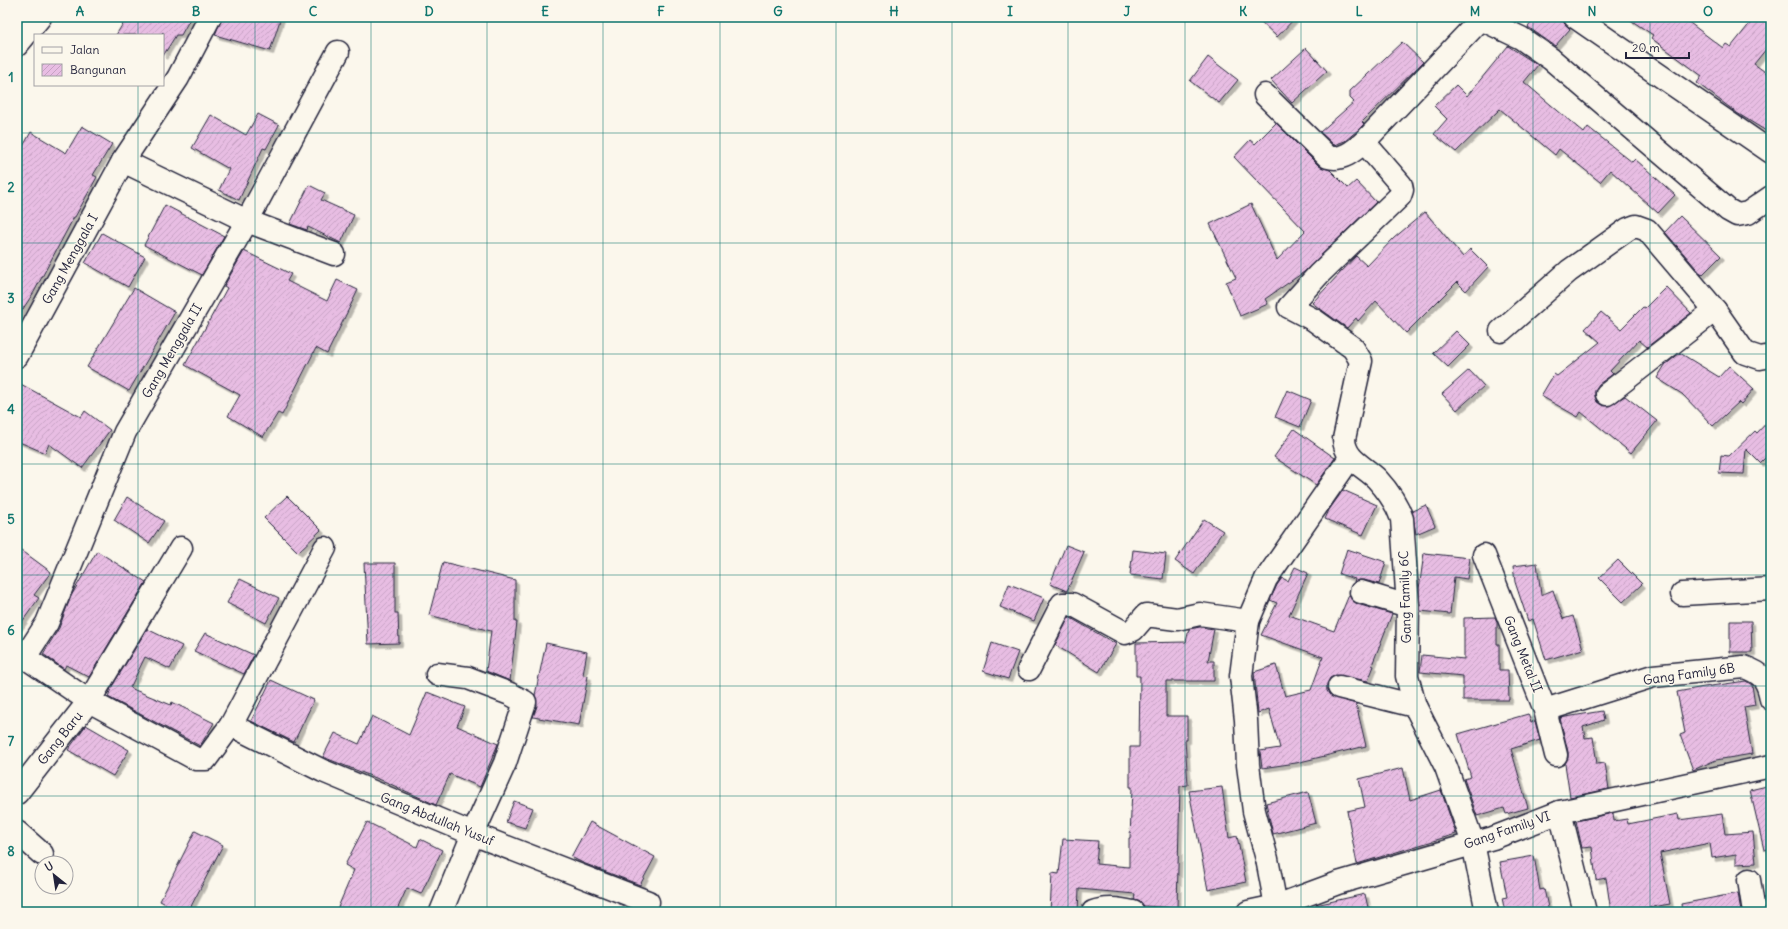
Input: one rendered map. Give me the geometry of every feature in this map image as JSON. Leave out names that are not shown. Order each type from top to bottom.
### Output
[{"type":"street","points":[[17,45],[40,17]]},
{"type":"street","name":"Gang Menggala I","points":[[17,356],[123,161],[178,78],[210,17]]},
{"type":"street","points":[[1575,17],[1771,152]]},
{"type":"street","points":[[1266,95],[1328,157],[1335,159],[1340,158],[1355,150],[1364,142],[1482,18],[1520,38],[1551,59],[1728,210],[1737,215],[1748,213],[1771,197]]},
{"type":"street","name":"Gang Menggala II","points":[[21,655],[47,623],[125,432],[247,221],[338,52]]},
{"type":"street","points":[[1276,906],[1267,859],[1254,811],[1248,765],[1246,720],[1241,676],[1248,621],[1266,579],[1350,458],[1344,447],[1344,439],[1361,361],[1353,348],[1314,320],[1289,307],[1319,274],[1400,196],[1402,190],[1401,185],[1364,142]]},
{"type":"street","points":[[123,161],[247,221],[334,254]]},
{"type":"street","points":[[1501,331],[1569,271],[1628,229],[1636,226],[1647,230],[1715,310],[1745,353],[1760,358],[1771,356]]},
{"type":"street","points":[[1607,394],[1715,310]]},
{"type":"street","name":"Gang Family 6C","points":[[1350,458],[1377,479],[1398,506],[1402,519],[1408,606],[1407,676],[1415,706],[1446,767],[1473,843],[1487,912]]},
{"type":"street","name":"Gang Baru","points":[[17,793],[89,701],[181,548]]},
{"type":"street","points":[[21,655],[89,701],[200,760],[206,759],[231,725],[325,548]]},
{"type":"street","name":"Gang Metal II","points":[[1484,555],[1545,710],[1556,755]]},
{"type":"street","points":[[1682,594],[1771,589]]},
{"type":"street","points":[[1361,592],[1408,606]]},
{"type":"street","points":[[1029,668],[1062,604],[1072,604],[1125,632],[1133,630],[1146,615],[1177,619],[1200,614],[1248,621]]},
{"type":"street","name":"Gang Family 6B","points":[[1545,710],[1654,676],[1744,667],[1758,672],[1769,686],[1771,699]]},
{"type":"street","points":[[437,674],[468,678],[510,694],[525,702],[505,763],[473,834],[441,912]]},
{"type":"street","points":[[1339,687],[1415,706]]},
{"type":"street","name":"Gang Abdullah Yusuf","points":[[231,725],[323,771],[473,834],[648,902]]},
{"type":"street","name":"Gang Family VI","points":[[1248,912],[1276,906],[1338,883],[1493,838],[1560,812],[1771,766]]},
{"type":"street","points":[[1560,812],[1585,912]]},
{"type":"street","points":[[17,832],[42,854]]},
{"type":"street","points":[[1749,880],[1754,912]]},
{"type":"street","points":[[1093,912],[1102,909],[1112,909],[1133,912]]},
{"type":"building","points":[[127,17],[191,17],[181,35],[176,35],[164,54],[163,32],[162,34],[117,34]]},
{"type":"building","points":[[222,17],[281,17],[270,51],[215,35]]},
{"type":"building","points":[[1256,17],[1296,17],[1277,37]]},
{"type":"building","points":[[1536,17],[1563,17],[1564,23],[1570,29],[1555,46],[1528,27]]},
{"type":"building","points":[[1626,17],[1682,17],[1723,48],[1726,44],[1731,47],[1755,17],[1771,17],[1771,43],[1754,64],[1771,76],[1771,134],[1737,113],[1697,83],[1702,76],[1651,38],[1653,35]]},
{"type":"building","points":[[1402,42],[1423,62],[1362,122],[1364,124],[1358,130],[1345,141],[1334,145],[1320,132],[1354,102],[1350,98],[1350,91]]},
{"type":"building","points":[[1508,46],[1538,65],[1524,82],[1584,133],[1588,127],[1632,162],[1635,159],[1675,195],[1658,213],[1610,170],[1600,182],[1559,149],[1555,155],[1500,109],[1456,152],[1434,134],[1447,119],[1434,106],[1456,85],[1467,96]]},
{"type":"building","points":[[1306,48],[1327,71],[1292,103],[1271,80]]},
{"type":"building","points":[[1208,57],[1238,80],[1219,103],[1190,81]]},
{"type":"building","points":[[258,114],[279,125],[266,149],[263,148],[239,200],[219,190],[229,169],[192,148],[211,115],[246,135]]},
{"type":"building","points":[[1276,123],[1319,166],[1330,170],[1348,188],[1356,181],[1376,202],[1304,272],[1265,299],[1268,304],[1240,316],[1226,282],[1236,278],[1210,224],[1251,204],[1277,260],[1305,231],[1234,157],[1250,140],[1255,144]]},
{"type":"building","points":[[82,126],[112,144],[93,175],[97,177],[34,292],[17,318],[17,157],[31,132],[66,153]]},
{"type":"building","points":[[309,185],[325,193],[321,200],[354,215],[341,243],[308,227],[307,230],[290,224]]},
{"type":"building","points":[[165,205],[224,236],[202,275],[144,245]]},
{"type":"building","points":[[1425,212],[1463,257],[1470,249],[1488,267],[1466,291],[1457,282],[1406,333],[1376,301],[1358,321],[1356,318],[1347,328],[1312,303],[1356,256],[1367,266],[1394,238]]},
{"type":"building","points":[[1680,216],[1721,256],[1702,275],[1665,232]]},
{"type":"building","points":[[102,233],[145,257],[128,287],[85,263]]},
{"type":"building","points":[[244,251],[291,274],[287,281],[327,301],[337,280],[358,290],[327,354],[316,348],[282,415],[278,413],[263,437],[228,416],[240,395],[185,365],[227,288],[224,286]]},
{"type":"building","points":[[1666,287],[1691,313],[1647,347],[1639,340],[1610,371],[1613,374],[1599,384],[1595,390],[1597,402],[1602,405],[1609,406],[1625,396],[1657,421],[1631,453],[1581,412],[1578,417],[1541,396],[1554,374],[1557,376],[1600,342],[1585,329],[1601,312],[1621,329]]},
{"type":"building","points":[[134,288],[175,312],[129,391],[87,367]]},
{"type":"building","points":[[1456,331],[1470,345],[1448,367],[1433,353]]},
{"type":"building","points":[[1680,353],[1719,377],[1729,366],[1754,389],[1741,404],[1739,402],[1713,426],[1682,394],[1657,378],[1665,365]]},
{"type":"building","points":[[1469,370],[1484,386],[1457,410],[1442,394]]},
{"type":"building","points":[[17,382],[81,417],[85,411],[110,430],[82,468],[49,444],[45,453],[17,441]]},
{"type":"building","points":[[1287,390],[1311,400],[1300,427],[1275,417]]},
{"type":"building","points":[[1771,418],[1771,452],[1760,463],[1746,449],[1744,474],[1719,473],[1721,455],[1729,456],[1755,431],[1757,433]]},
{"type":"building","points":[[1294,429],[1335,458],[1316,485],[1274,457]]},
{"type":"building","points":[[1343,490],[1377,505],[1363,535],[1325,519],[1329,510]]},
{"type":"building","points":[[287,496],[321,530],[298,552],[264,518]]},
{"type":"building","points":[[127,497],[164,521],[149,543],[114,520]]},
{"type":"building","points":[[1426,505],[1435,526],[1416,534],[1412,511]]},
{"type":"building","points":[[1204,519],[1223,531],[1194,574],[1175,561]]},
{"type":"building","points":[[1066,545],[1084,552],[1067,591],[1050,584]]},
{"type":"building","points":[[17,547],[51,572],[34,595],[39,598],[17,629]]},
{"type":"building","points":[[1347,549],[1386,562],[1379,584],[1364,580],[1354,582],[1355,579],[1339,574]]},
{"type":"building","points":[[1133,550],[1166,554],[1163,579],[1130,575]]},
{"type":"building","points":[[97,551],[146,582],[89,677],[66,665],[64,669],[43,654],[59,628],[71,596]]},
{"type":"building","points":[[1424,553],[1470,558],[1467,579],[1454,577],[1450,614],[1420,611],[1419,589]]},
{"type":"building","points":[[1618,560],[1642,584],[1623,602],[1599,578]]},
{"type":"building","points":[[443,562],[515,580],[515,622],[517,622],[510,681],[486,671],[491,631],[429,615]]},
{"type":"building","points":[[364,563],[395,563],[395,613],[398,613],[399,643],[368,644]]},
{"type":"building","points":[[1537,563],[1541,595],[1553,590],[1563,619],[1573,616],[1583,649],[1546,660],[1533,619],[1528,621],[1515,582],[1513,566]]},
{"type":"building","points":[[1295,567],[1308,573],[1289,615],[1334,631],[1349,595],[1357,604],[1392,614],[1372,665],[1374,666],[1368,681],[1336,675],[1330,678],[1327,684],[1327,691],[1331,696],[1356,704],[1366,746],[1296,763],[1262,768],[1260,751],[1280,748],[1269,709],[1258,713],[1254,672],[1276,665],[1285,696],[1311,690],[1323,657],[1261,635],[1277,603],[1270,600],[1277,585],[1282,578],[1288,581]]},
{"type":"building","points":[[240,579],[279,598],[266,623],[227,603]]},
{"type":"building","points":[[1009,584],[1044,598],[1034,621],[1000,607]]},
{"type":"building","points":[[1069,617],[1116,644],[1099,672],[1055,645]]},
{"type":"building","points":[[1495,617],[1497,622],[1497,644],[1499,644],[1499,670],[1508,670],[1509,700],[1463,700],[1463,676],[1420,672],[1422,655],[1464,659],[1464,618]]},
{"type":"building","points":[[1730,621],[1751,621],[1752,652],[1730,652]]},
{"type":"building","points":[[1200,627],[1214,629],[1208,661],[1214,661],[1214,681],[1166,681],[1166,716],[1187,716],[1187,740],[1185,740],[1188,785],[1180,786],[1177,908],[1144,906],[1141,902],[1134,900],[1135,894],[1079,889],[1078,912],[1050,912],[1052,873],[1059,874],[1063,839],[1098,841],[1096,864],[1129,867],[1132,787],[1130,787],[1130,747],[1139,747],[1140,676],[1136,676],[1136,643],[1186,642],[1189,629]]},
{"type":"building","points":[[147,629],[182,646],[170,669],[145,657],[130,688],[171,705],[172,702],[214,723],[200,746],[108,697],[111,688]]},
{"type":"building","points":[[205,633],[254,655],[244,674],[194,651]]},
{"type":"building","points":[[546,643],[587,652],[583,675],[588,676],[579,725],[533,717],[537,706],[535,695]]},
{"type":"building","points":[[992,643],[1018,652],[1008,679],[983,671]]},
{"type":"building","points":[[271,680],[314,700],[294,742],[251,721]]},
{"type":"building","points":[[1746,681],[1752,685],[1755,705],[1744,707],[1752,754],[1716,760],[1693,770],[1680,735],[1685,733],[1677,692]]},
{"type":"building","points":[[427,692],[465,707],[457,726],[498,744],[480,787],[450,774],[436,805],[386,782],[323,757],[335,733],[359,744],[372,716],[409,735]]},
{"type":"building","points":[[1602,711],[1604,720],[1583,727],[1585,738],[1593,737],[1597,764],[1605,763],[1609,789],[1570,797],[1565,764],[1568,758],[1568,752],[1560,718]]},
{"type":"building","points":[[1528,714],[1531,722],[1535,721],[1540,740],[1511,749],[1528,808],[1506,814],[1504,808],[1477,816],[1464,779],[1471,777],[1458,734]]},
{"type":"building","points":[[86,725],[129,750],[113,776],[68,750]]},
{"type":"building","points":[[1403,768],[1410,800],[1441,790],[1456,834],[1357,864],[1347,811],[1365,807],[1359,779]]},
{"type":"building","points":[[1771,785],[1771,849],[1764,850],[1750,790]]},
{"type":"building","points":[[1222,787],[1229,838],[1237,836],[1246,882],[1208,890],[1189,791]]},
{"type":"building","points":[[1308,792],[1316,823],[1273,834],[1266,803]]},
{"type":"building","points":[[514,801],[533,808],[525,828],[506,822]]},
{"type":"building","points":[[1613,813],[1614,821],[1627,819],[1628,824],[1678,814],[1679,820],[1722,814],[1725,834],[1753,832],[1756,863],[1736,864],[1736,854],[1712,858],[1710,843],[1660,853],[1670,904],[1624,912],[1611,912],[1606,878],[1596,880],[1592,847],[1582,848],[1576,821]]},
{"type":"building","points":[[367,822],[417,847],[420,839],[442,850],[421,894],[407,888],[396,912],[336,912],[354,870],[345,865]]},
{"type":"building","points":[[590,822],[655,857],[640,885],[571,857]]},
{"type":"building","points":[[195,831],[223,845],[188,912],[181,912],[160,901]]},
{"type":"building","points":[[1534,856],[1540,890],[1544,889],[1549,912],[1505,912],[1502,898],[1507,897],[1500,862]]},
{"type":"building","points":[[1738,893],[1741,912],[1682,912],[1681,904]]},
{"type":"building","points":[[1365,894],[1369,912],[1317,912],[1316,905]]}]
